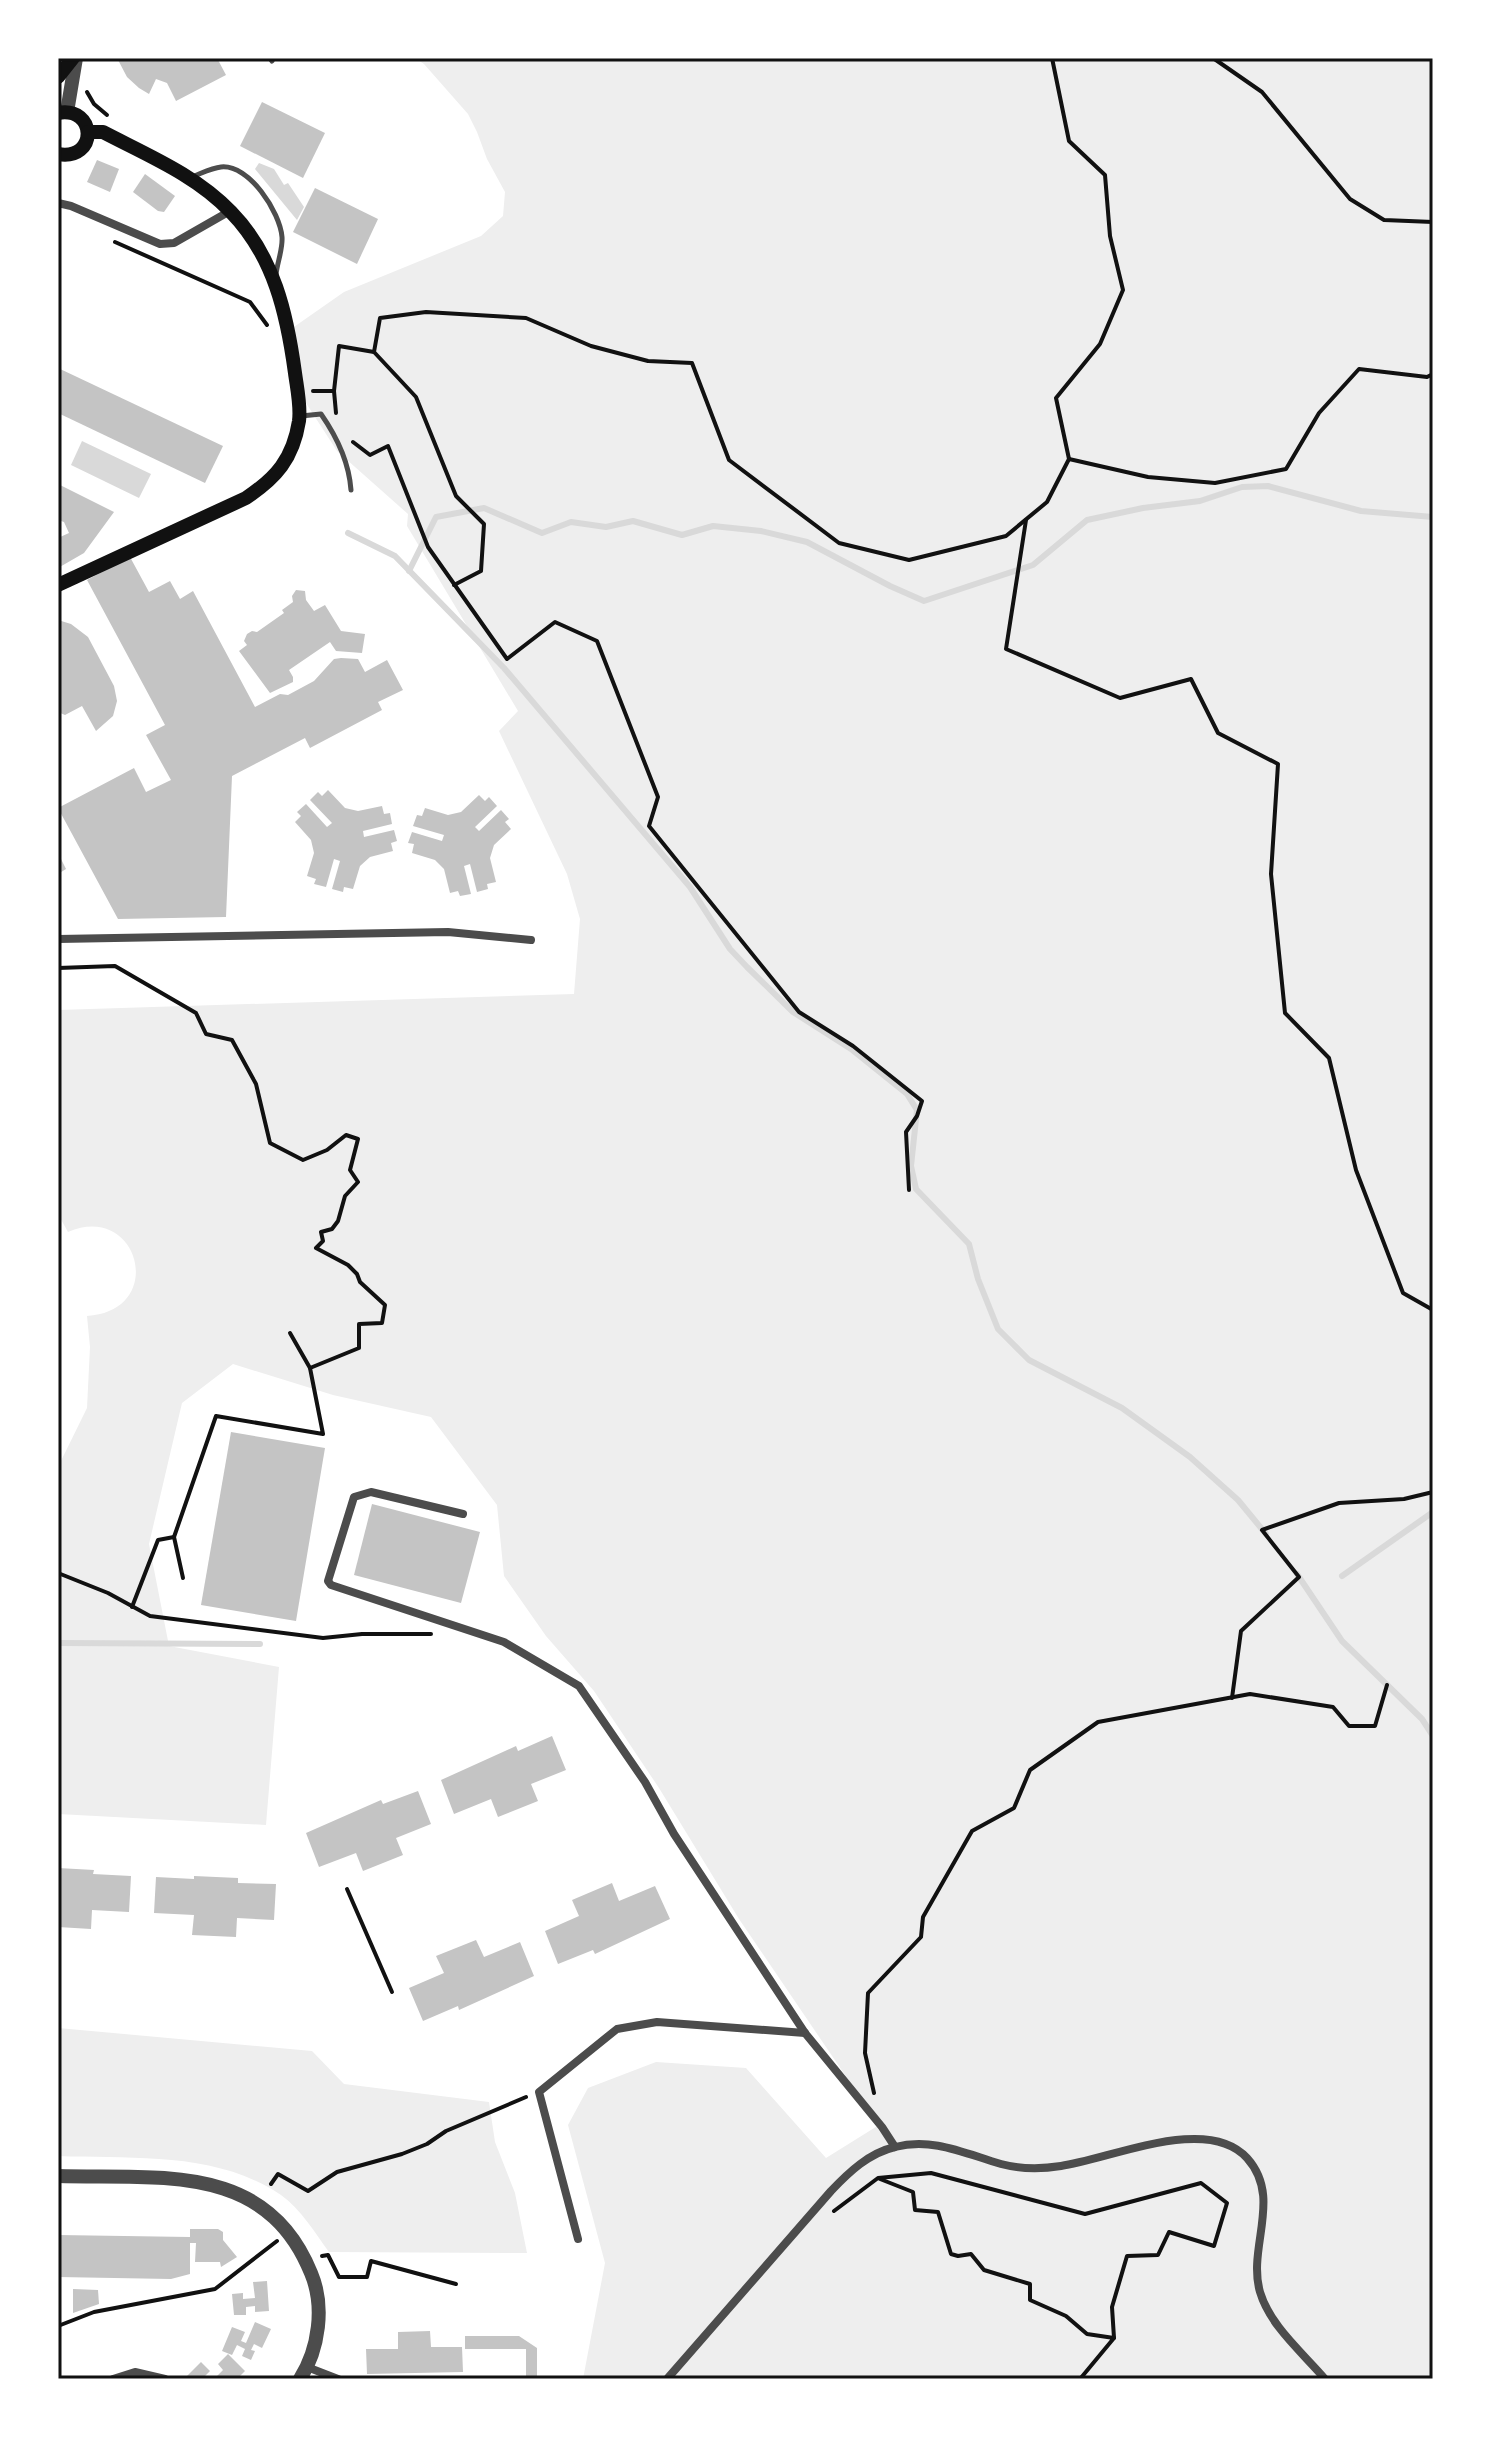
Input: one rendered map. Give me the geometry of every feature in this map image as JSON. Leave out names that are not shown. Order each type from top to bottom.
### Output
[{"type":"main road","points":[[58,77],[75,58]]},
{"type":"main road","points":[[58,154],[70,156],[87,143],[85,122],[77,114],[62,112]]},
{"type":"main road","points":[[58,585],[246,498],[270,483],[290,453],[306,415],[288,323],[275,281],[250,234],[231,210],[190,177],[103,132],[88,132]]},
{"type":"street","points":[[62,112],[75,58]]},
{"type":"street","points":[[58,203],[160,244],[174,243],[231,210]]},
{"type":"street","points":[[58,939],[448,932],[531,940]]},
{"type":"street","points":[[463,1514],[371,1492],[354,1497],[328,1581],[331,1585],[504,1642],[579,1686],[645,1782],[674,1834],[805,2033],[895,2147]]},
{"type":"street","points":[[578,2239],[539,2092],[617,2029],[657,2022],[805,2033]]},
{"type":"street","points":[[667,2379],[846,2175],[868,2159],[895,2147],[935,2145],[1002,2164],[1039,2168],[1084,2162],[1175,2141],[1207,2139],[1233,2147],[1249,2161],[1263,2190],[1264,2212],[1257,2280],[1264,2303],[1276,2322],[1325,2379]]},
{"type":"street","points":[[58,2176],[210,2183],[234,2191],[278,2220],[298,2244],[315,2281],[318,2324],[304,2373],[338,2379]]},
{"type":"street","points":[[113,2379],[135,2372],[165,2379]]},
{"type":"lane","points":[[190,177],[222,166],[242,172],[256,184],[273,210],[283,240],[275,281]]},
{"type":"lane","points":[[306,415],[321,414],[338,437],[351,490]]},
{"type":"path","points":[[374,352],[380,318],[426,312],[526,318],[591,346],[648,361],[692,363],[729,460],[839,543],[909,560],[1006,536],[1047,502],[1069,459],[1056,398],[1100,344],[1123,290],[1110,236],[1105,175],[1069,141],[1052,58]]},
{"type":"path","points":[[1213,58],[1262,92],[1350,199],[1384,220],[1433,222]]},
{"type":"path","points":[[106,114],[114,118]]},
{"type":"path","points":[[113,241],[250,302],[267,325]]},
{"type":"path","points":[[337,418],[334,391],[339,346],[374,352],[416,397],[456,496],[484,524],[481,571],[454,585]]},
{"type":"path","points":[[1069,459],[1148,477],[1215,483],[1286,469],[1319,413],[1359,369],[1427,377],[1433,374]]},
{"type":"path","points":[[306,415],[313,391],[312,381]]},
{"type":"path","points":[[313,391],[334,391]]},
{"type":"path","points":[[349,439],[370,455],[388,446],[428,547],[507,659],[555,622],[597,641],[658,797],[649,826],[799,1012],[853,1046],[922,1101],[917,1116],[906,1132],[909,1190]]},
{"type":"path","points":[[1026,520],[1006,649],[1120,698],[1191,679],[1218,733],[1278,764],[1271,874],[1285,1013],[1329,1058],[1356,1170],[1403,1293],[1433,1310]]},
{"type":"path","points":[[58,968],[115,966],[196,1013],[206,1034],[232,1040],[256,1084],[270,1143],[303,1160],[327,1150],[346,1135],[358,1139],[350,1170],[358,1182],[345,1196],[338,1221],[332,1229],[321,1232],[323,1241],[316,1248],[348,1265],[360,1282],[385,1305],[382,1323],[359,1324],[359,1348],[310,1368]]},
{"type":"path","points":[[183,1578],[174,1537],[216,1416],[323,1434],[310,1368],[290,1333]]},
{"type":"path","points":[[1232,1698],[1241,1631],[1299,1577],[1262,1530],[1339,1503],[1404,1499],[1433,1492]]},
{"type":"path","points":[[132,1607],[158,1540],[174,1537]]},
{"type":"path","points":[[58,1573],[108,1593],[150,1616],[323,1638],[362,1634],[432,1634]]},
{"type":"path","points":[[875,2098],[865,2053],[868,1993],[921,1937],[923,1917],[972,1831],[1014,1808],[1030,1770],[1098,1722],[1250,1694],[1333,1707],[1349,1726],[1375,1726],[1387,1685]]},
{"type":"path","points":[[347,1889],[392,1992]]},
{"type":"path","points":[[271,2184],[278,2174],[308,2191],[337,2172],[402,2154],[427,2144],[446,2131],[539,2092]]},
{"type":"path","points":[[823,2219],[878,2178],[931,2173],[1085,2214],[1201,2183],[1227,2203],[1214,2246],[1169,2232],[1158,2255],[1127,2256],[1112,2307],[1114,2338],[1080,2379]]},
{"type":"path","points":[[878,2178],[913,2192],[915,2210],[938,2212],[951,2254],[971,2254],[984,2270],[1030,2284],[1030,2300],[1066,2316],[1087,2334],[1114,2338]]},
{"type":"path","points":[[58,2326],[83,2315],[215,2289],[279,2240]]},
{"type":"path","points":[[328,2255],[339,2277],[367,2277],[371,2261],[456,2284]]},
{"type":"shaded area","points":[[415,58],[1433,58],[1433,2379],[583,2379],[605,2263],[568,2125],[588,2088],[656,2062],[746,2068],[826,2158],[879,2125],[739,1919],[659,1788],[594,1691],[546,1636],[504,1576],[497,1505],[431,1417],[333,1395],[233,1364],[182,1403],[149,1544],[169,1646],[279,1667],[266,1825],[58,1814],[58,1467],[87,1408],[90,1347],[87,1316],[112,1310],[128,1296],[135,1279],[134,1260],[127,1244],[112,1231],[93,1227],[68,1232],[58,1214],[58,1010],[574,994],[580,919],[567,874],[499,731],[518,711],[407,526],[408,514],[337,451],[306,403],[291,329],[344,292],[481,236],[503,216],[505,192],[468,114],[424,64]]},
{"type":"shaded area","points":[[259,163],[274,169],[304,207],[297,220],[255,169]]},
{"type":"shaded area","points":[[82,441],[151,474],[139,498],[71,465]]},
{"type":"shaded area","points":[[58,2028],[312,2051],[344,2084],[489,2102],[495,2142],[515,2193],[527,2253],[329,2252],[295,2207],[281,2195],[229,2171],[173,2160],[58,2156]]},
{"type":"building","points":[[117,58],[217,58],[226,75],[176,101],[167,83],[156,79],[149,94],[139,88],[127,77]]},
{"type":"building","points":[[262,102],[325,133],[303,178],[240,146]]},
{"type":"building","points":[[97,160],[119,169],[110,192],[87,182]]},
{"type":"building","points":[[145,174],[175,196],[164,212],[158,211],[133,192]]},
{"type":"building","points":[[315,188],[378,219],[357,264],[293,232]]},
{"type":"building","points":[[58,368],[223,446],[205,483],[58,413]]},
{"type":"building","points":[[58,484],[114,512],[84,553],[58,568],[58,538],[69,533],[64,522],[58,520]]},
{"type":"building","points":[[130,557],[149,592],[170,581],[180,599],[193,591],[255,707],[314,681],[334,659],[341,658],[358,659],[365,672],[387,660],[403,690],[378,702],[382,710],[310,748],[305,738],[232,776],[226,917],[118,919],[58,808],[134,768],[146,792],[171,780],[146,735],[165,725],[87,580]]},
{"type":"building","points":[[296,590],[305,591],[306,600],[314,611],[325,605],[341,631],[365,634],[362,653],[336,651],[330,642],[289,670],[293,682],[270,693],[239,651],[247,645],[244,641],[247,634],[257,632],[284,613],[282,610],[293,602],[292,596]]},
{"type":"building","points":[[58,620],[71,624],[88,637],[114,686],[117,701],[113,716],[96,731],[82,706],[65,715],[58,712]]},
{"type":"building","points":[[328,790],[345,808],[358,811],[382,806],[384,814],[390,813],[392,824],[363,831],[364,837],[394,830],[397,841],[391,843],[393,851],[370,857],[360,866],[353,889],[344,887],[343,892],[332,889],[340,861],[334,859],[326,887],[314,884],[316,879],[307,876],[314,853],[311,840],[295,822],[301,816],[297,812],[306,804],[327,827],[332,823],[310,800],[318,792],[322,796]]},
{"type":"building","points":[[479,795],[485,801],[489,797],[497,806],[475,827],[479,831],[501,810],[509,819],[505,822],[511,829],[494,845],[490,858],[496,882],[487,884],[488,889],[477,892],[470,864],[464,866],[471,894],[460,896],[458,891],[450,893],[444,869],[435,860],[412,853],[414,844],[408,843],[412,832],[442,841],[444,835],[413,826],[417,815],[422,816],[425,808],[448,815],[461,812]]},
{"type":"building","points":[[58,853],[66,869],[58,874]]},
{"type":"building","points":[[231,1432],[325,1448],[296,1621],[201,1605]]},
{"type":"building","points":[[372,1504],[480,1532],[461,1603],[354,1575]]},
{"type":"building","points":[[552,1736],[566,1770],[531,1784],[538,1801],[498,1817],[491,1799],[454,1814],[441,1780],[516,1746],[518,1751]]},
{"type":"building","points":[[418,1791],[431,1824],[396,1838],[403,1855],[363,1871],[356,1853],[319,1867],[306,1833],[381,1800],[383,1804]]},
{"type":"building","points":[[58,1868],[131,1876],[129,1912],[92,1910],[91,1929],[58,1927]]},
{"type":"building","points":[[194,1876],[238,1878],[238,1883],[276,1884],[274,1920],[237,1918],[236,1937],[192,1935],[194,1915],[154,1913],[156,1877],[194,1879]]},
{"type":"building","points":[[612,1883],[619,1901],[655,1886],[670,1919],[595,1954],[593,1950],[558,1964],[545,1931],[579,1916],[572,1900]]},
{"type":"building","points":[[476,1940],[484,1957],[520,1942],[534,1976],[459,2010],[458,2006],[423,2021],[409,1988],[444,1973],[436,1956]]},
{"type":"building","points":[[190,2229],[218,2229],[223,2232],[223,2240],[237,2257],[221,2267],[220,2262],[195,2262],[196,2243],[190,2243],[190,2274],[171,2279],[58,2277],[58,2235],[190,2237]]},
{"type":"building","points":[[267,2281],[269,2311],[255,2312],[255,2306],[246,2307],[246,2315],[234,2315],[232,2294],[243,2293],[243,2299],[255,2298],[253,2282]]},
{"type":"building","points":[[73,2289],[98,2290],[99,2304],[73,2313]]},
{"type":"building","points":[[255,2322],[271,2329],[262,2348],[254,2344],[251,2360],[242,2356],[245,2349],[237,2345],[232,2355],[222,2351],[232,2327],[245,2332],[241,2341],[246,2343]]},
{"type":"building","points":[[430,2331],[431,2347],[462,2347],[463,2372],[367,2374],[366,2349],[398,2349],[398,2332]]},
{"type":"building","points":[[465,2336],[519,2336],[537,2348],[537,2379],[526,2379],[526,2349],[465,2349]]},
{"type":"building","points":[[228,2354],[245,2371],[237,2379],[214,2379],[223,2370],[218,2364]]},
{"type":"building","points":[[201,2362],[210,2371],[204,2377],[206,2379],[184,2379]]},
{"type":"waterway","points":[[409,571],[436,517],[484,508],[542,533],[571,522],[606,527],[633,521],[682,535],[713,526],[761,531],[807,542],[924,601],[1033,565],[1087,520],[1143,508],[1200,501],[1242,487],[1268,486],[1361,511],[1433,517]]},
{"type":"waterway","points":[[348,533],[395,556],[504,668],[690,887],[730,949],[747,967],[793,1012],[851,1049],[907,1094],[917,1110],[911,1166],[916,1189],[969,1244],[978,1279],[998,1329],[1029,1360],[1122,1408],[1190,1457],[1238,1500],[1266,1534]]},
{"type":"waterway","points":[[1342,1576],[1433,1512]]},
{"type":"waterway","points":[[1297,1574],[1342,1641],[1422,1719],[1433,1736]]},
{"type":"waterway","points":[[58,1643],[260,1644]]}]
